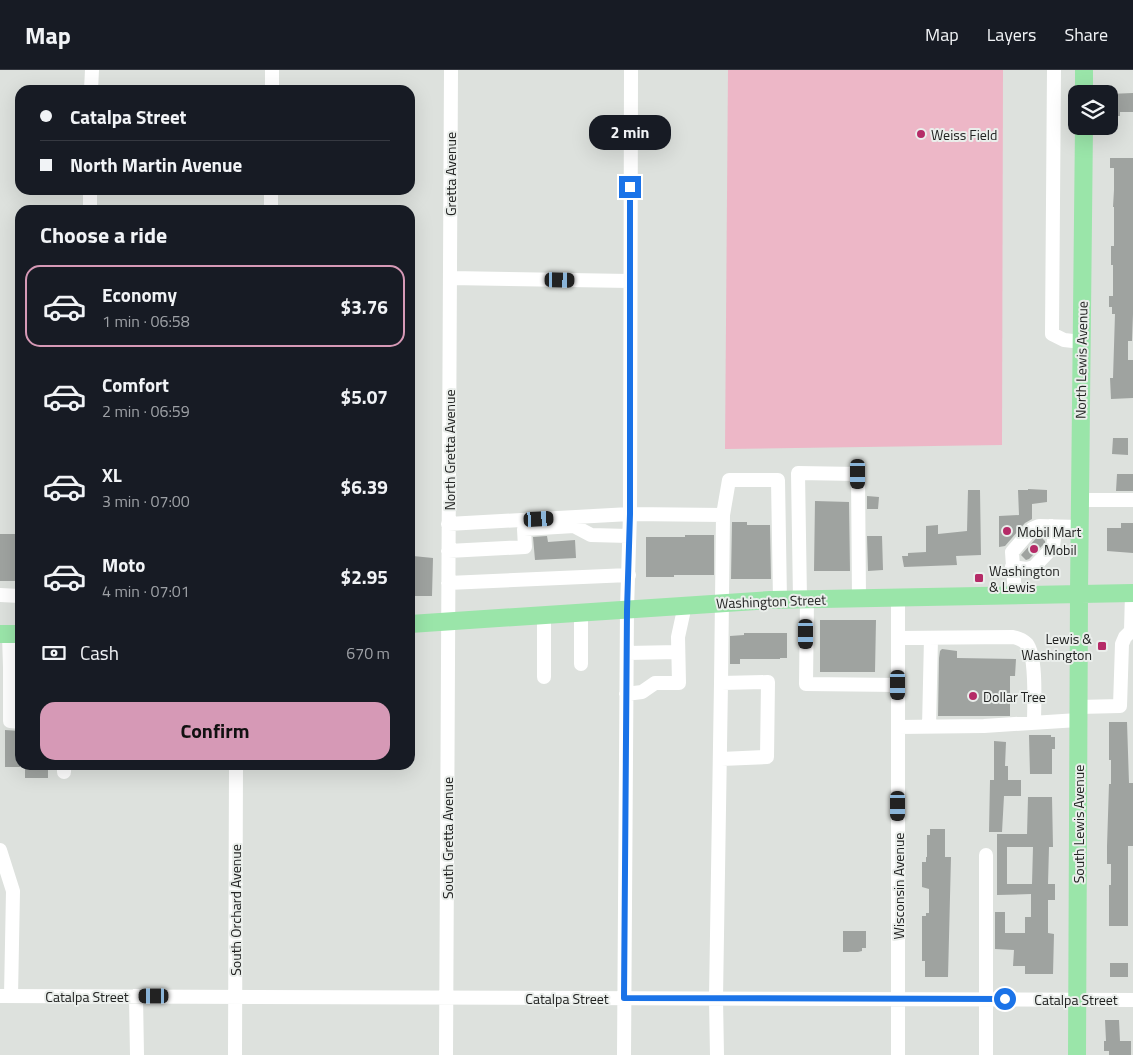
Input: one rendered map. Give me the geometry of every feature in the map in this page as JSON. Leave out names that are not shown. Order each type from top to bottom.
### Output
[{"type":"main road","points":[[1084,70],[1084,85]]},
{"type":"main road","name":"North Lewis Avenue","points":[[1079,593],[1084,135]]},
{"type":"main road","name":"South Lewis Avenue","points":[[1077,1055],[1079,593]]},
{"type":"main road","name":"Washington Street","points":[[415,624],[803,599],[1133,593]]},
{"type":"street","points":[[91,85],[92,70]]},
{"type":"street","points":[[272,70],[272,85]]},
{"type":"street","name":"Gretta Avenue","points":[[450,278],[451,70]]},
{"type":"street","points":[[624,1055],[626,694],[630,514],[631,70]]},
{"type":"street","points":[[1054,70],[1052,334],[1064,340],[1082,342]]},
{"type":"street","points":[[450,278],[630,281]]},
{"type":"street","name":"North Gretta Avenue","points":[[448,621],[450,278]]},
{"type":"street","points":[[859,598],[858,474],[798,473],[806,684],[898,685]]},
{"type":"street","points":[[717,1055],[716,998],[721,759],[722,515],[729,480],[778,480],[780,600]]},
{"type":"street","points":[[1080,500],[1133,500]]},
{"type":"street","points":[[448,524],[630,514],[722,515]]},
{"type":"street","points":[[448,551],[525,547],[524,529],[574,526],[591,535],[629,536]]},
{"type":"street","points":[[1015,595],[1012,552],[1032,529],[1039,526],[1080,527]]},
{"type":"street","points":[[1012,567],[1027,569],[1034,567],[1053,547],[1054,539],[1051,526]]},
{"type":"street","points":[[448,583],[629,575]]},
{"type":"street","points":[[898,727],[984,726],[1034,723],[1120,706],[1122,644],[1125,637],[1131,631],[1133,593]]},
{"type":"street","points":[[0,596],[15,596]]},
{"type":"street","name":"Wisconsin Avenue","points":[[898,598],[898,1055]]},
{"type":"street","points":[[626,694],[642,692],[655,684],[679,683],[678,637],[685,606]]},
{"type":"street","points":[[581,612],[581,664]]},
{"type":"street","points":[[544,615],[544,677]]},
{"type":"street","name":"South Gretta Avenue","points":[[446,1055],[448,621]]},
{"type":"street","points":[[10,634],[15,668],[10,721],[15,722]]},
{"type":"street","points":[[898,638],[1013,637],[1020,639],[1027,644],[1033,657],[1034,723]]},
{"type":"street","points":[[929,727],[931,638]]},
{"type":"street","points":[[627,653],[678,652]]},
{"type":"street","points":[[721,683],[768,682],[767,758],[721,759]]},
{"type":"street","name":"South Orchard Avenue","points":[[235,1055],[236,770]]},
{"type":"street","points":[[0,850],[12,891],[5,996]]},
{"type":"street","points":[[986,855],[986,1055]]},
{"type":"street","name":"Catalpa Street","points":[[5,996],[1133,1000]]},
{"type":"street","points":[[136,996],[137,1055]]},
{"type":"shaded area","points":[[728,70],[1003,70],[1002,445],[725,449]]},
{"type":"building","points":[[1133,93],[1133,112],[1120,112],[1120,116],[1118,116],[1118,94]]},
{"type":"building","points":[[1110,158],[1133,158],[1133,314],[1132,341],[1128,341],[1128,360],[1133,360],[1133,398],[1111,399],[1110,378],[1113,378],[1115,314],[1112,314],[1112,307],[1109,307],[1109,296],[1113,296],[1111,246],[1114,246],[1114,168],[1110,168]]},
{"type":"building","points":[[1113,438],[1128,438],[1128,455],[1112,454]]},
{"type":"building","points":[[1117,474],[1133,474],[1133,491],[1116,491]]},
{"type":"building","points":[[968,490],[980,490],[981,555],[956,556],[957,565],[904,567],[902,556],[908,556],[908,553],[926,552],[926,526],[938,525],[938,534],[967,531]]},
{"type":"building","points":[[1018,490],[1047,490],[1047,502],[1032,504],[1032,519],[1025,523],[1005,546],[999,547],[999,516],[1019,515]]},
{"type":"building","points":[[867,496],[879,497],[878,509],[867,509]]},
{"type":"building","points":[[815,501],[849,502],[850,571],[814,571]]},
{"type":"building","points":[[732,522],[747,522],[747,525],[770,525],[771,579],[731,579]]},
{"type":"building","points":[[1121,523],[1133,523],[1133,553],[1107,551],[1107,528],[1121,528]]},
{"type":"building","points":[[0,534],[15,534],[15,581],[0,581]]},
{"type":"building","points":[[685,535],[714,535],[714,575],[646,577],[646,537],[685,537]]},
{"type":"building","points":[[1039,535],[1045,543],[1026,560],[1021,555]]},
{"type":"building","points":[[547,536],[548,542],[575,540],[576,558],[535,560],[533,537]]},
{"type":"building","points":[[867,536],[882,536],[883,570],[868,571]]},
{"type":"building","points":[[415,556],[433,558],[432,596],[415,596]]},
{"type":"building","points":[[820,620],[876,620],[875,672],[820,672]]},
{"type":"building","points":[[744,633],[787,633],[787,658],[740,659],[740,664],[730,664],[730,636],[744,635]]},
{"type":"building","name":"Dollar Tree","points":[[942,649],[957,651],[957,658],[1016,659],[1015,676],[1010,676],[1010,716],[938,716],[939,658]]},
{"type":"building","points":[[1109,722],[1127,722],[1129,783],[1133,783],[1133,846],[1128,846],[1128,926],[1109,926],[1111,864],[1107,864],[1107,846],[1111,760],[1109,760]]},
{"type":"building","points":[[5,730],[15,731],[15,767],[5,767]]},
{"type":"building","points":[[1029,735],[1051,735],[1051,737],[1055,737],[1055,749],[1052,749],[1052,774],[1030,774]]},
{"type":"building","points":[[994,741],[1006,742],[1005,766],[1008,766],[1008,780],[1021,780],[1021,796],[1004,796],[1002,832],[989,832],[990,780],[994,780]]},
{"type":"building","points":[[25,770],[48,770],[48,778],[25,778]]},
{"type":"building","points":[[1028,797],[1052,797],[1053,847],[1049,847],[1048,884],[1055,884],[1055,900],[1048,900],[1048,933],[1054,934],[1053,974],[1025,974],[1025,966],[1013,966],[1014,950],[995,949],[995,912],[1005,912],[1005,933],[1025,933],[1025,917],[1031,917],[1031,894],[997,895],[997,834],[1027,834]],"holes":[[[1007,847],[1033,847],[1032,884],[1007,884]]]},
{"type":"building","points":[[930,829],[945,829],[945,857],[951,857],[948,977],[925,977],[925,961],[922,961],[922,916],[926,916],[926,913],[929,913],[929,889],[922,887],[922,862],[926,862],[927,835],[930,835]]},
{"type":"building","points":[[843,931],[866,931],[866,948],[862,948],[862,951],[858,952],[843,952]]},
{"type":"building","points":[[1110,963],[1128,963],[1128,977],[1110,977]]},
{"type":"building","points":[[1105,1020],[1119,1020],[1120,1041],[1131,1041],[1131,1055],[1109,1055],[1109,1051],[1104,1051],[1104,1041],[1106,1041]]},
{"type":"place","name":"Weiss Field","points":[[921,134]]},
{"type":"place","name":"Mobil Mart","points":[[1007,531]]},
{"type":"place","name":"Mobil","points":[[1034,549]]},
{"type":"place","name":"Washington & Lewis","points":[[979,578]]},
{"type":"place","name":"Lewis & Washington","points":[[1102,646]]},
{"type":"place","name":"Dollar Tree","points":[[973,696]]},
{"type":"route","points":[[630,187],[630,514],[627,610],[624,998],[1005,999]]}]
